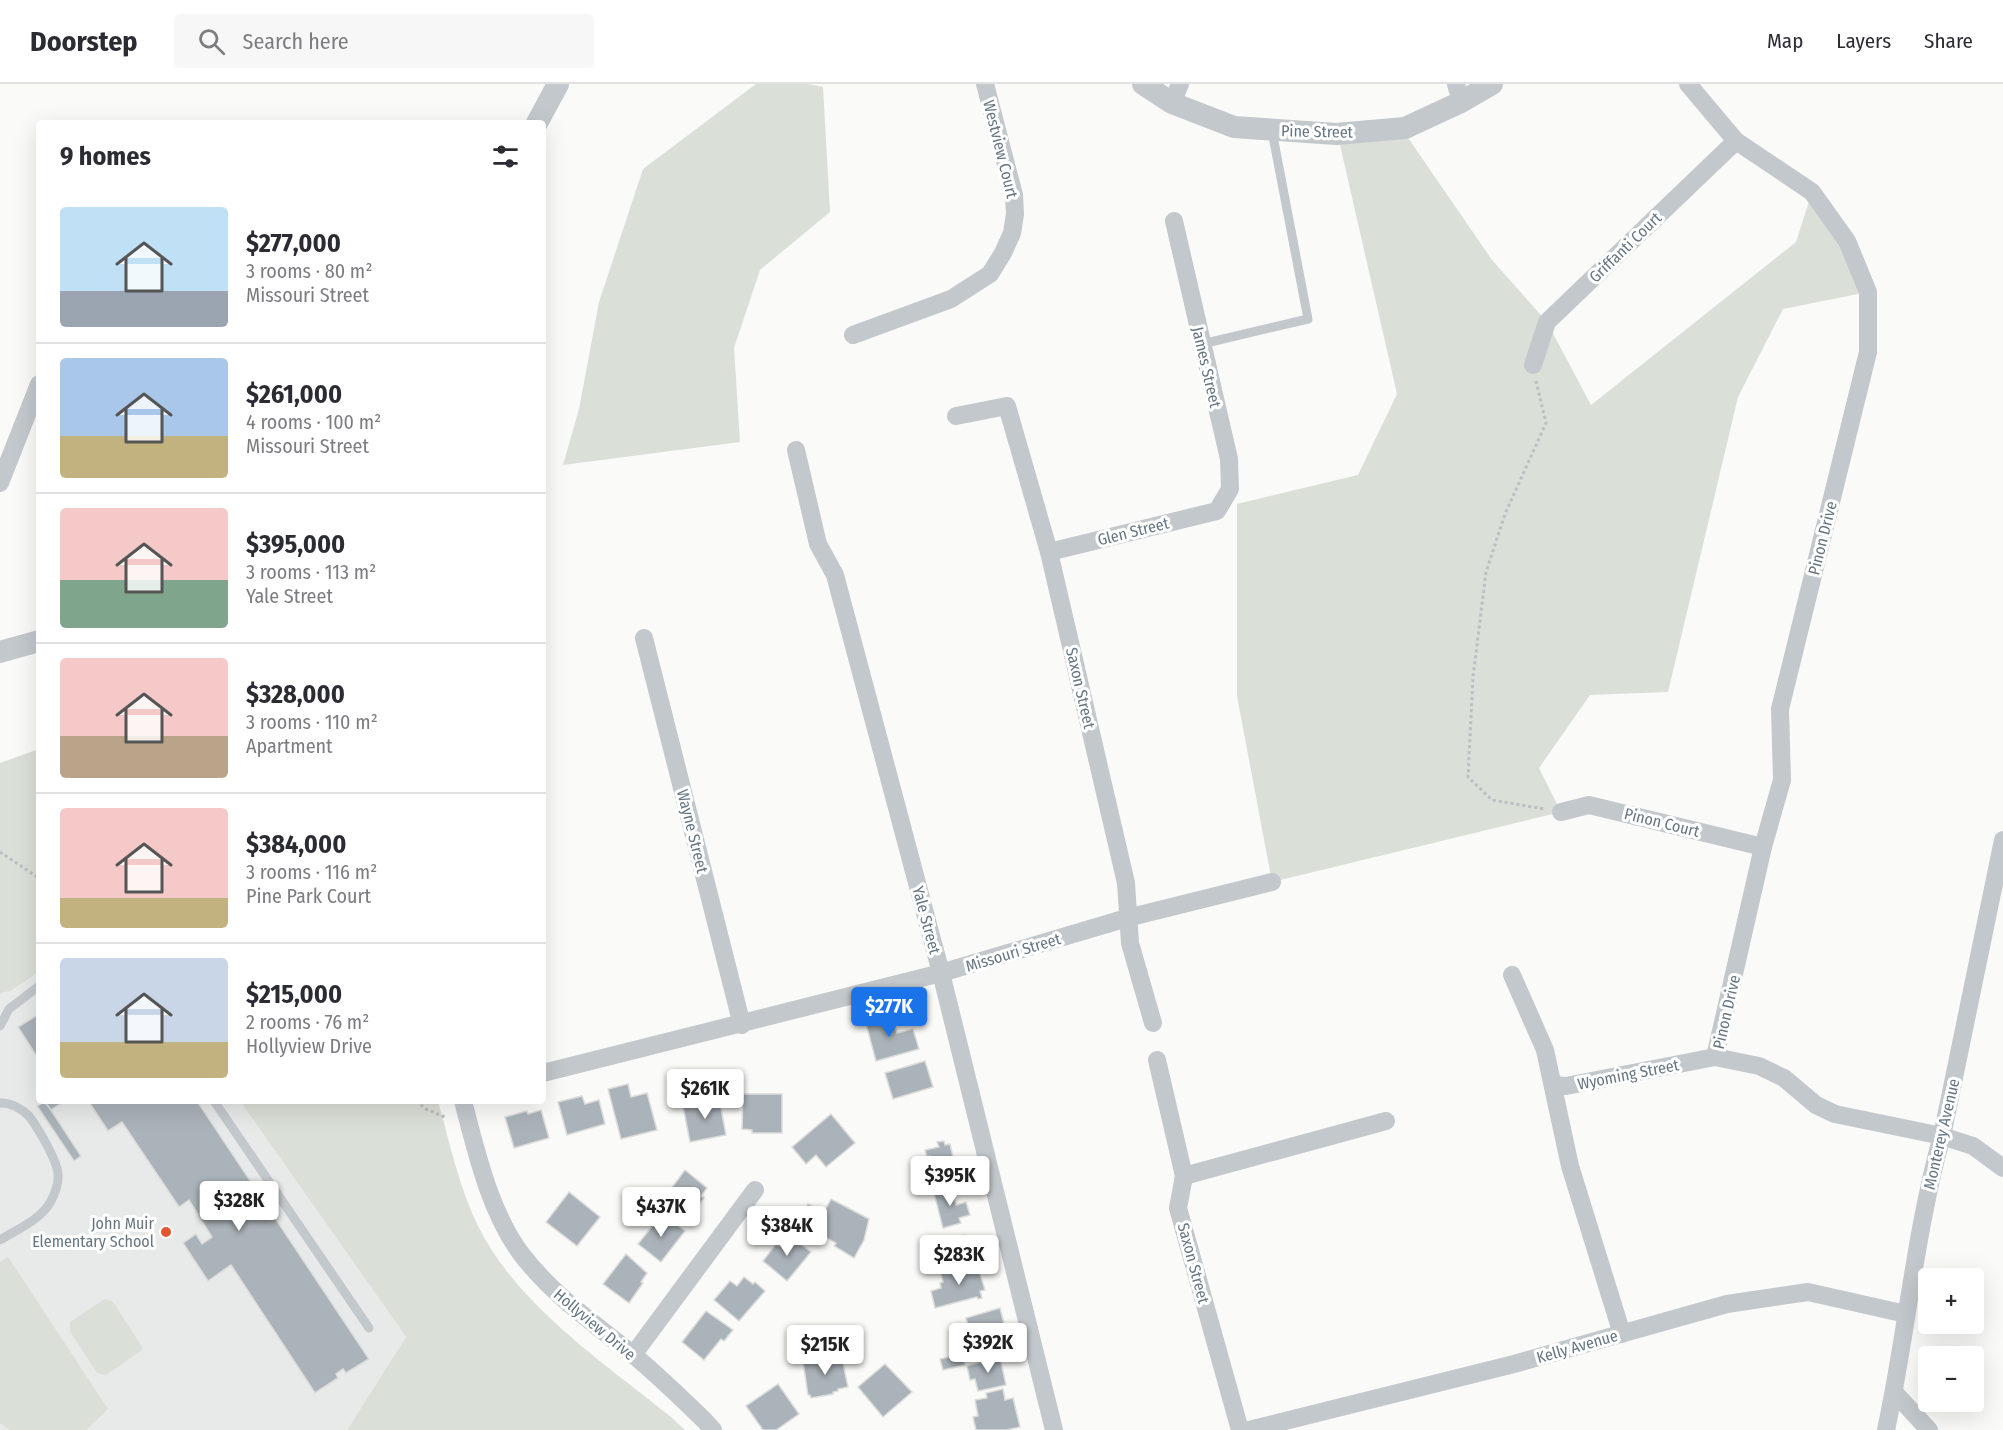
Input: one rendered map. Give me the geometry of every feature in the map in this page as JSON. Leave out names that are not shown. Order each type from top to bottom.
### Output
[{"type":"street","points":[[539,120],[558,84]]},
{"type":"street","name":"Westview Court","points":[[853,335],[951,299],[990,274],[1003,253],[1012,233],[1015,214],[1014,195],[985,84]]},
{"type":"street","name":"Pine Street","points":[[1143,84],[1176,94],[1234,127],[1336,134],[1405,128],[1458,93],[1492,84]]},
{"type":"street","name":"Pinon Drive","points":[[1688,84],[1736,141],[1812,192],[1847,241],[1868,292],[1868,352],[1780,709],[1782,780],[1763,847],[1715,1057]]},
{"type":"street","name":"Griffanti Court","points":[[1533,365],[1547,322],[1736,141]]},
{"type":"street","name":"James Street","points":[[1174,221],[1229,459],[1230,489],[1217,511]]},
{"type":"street","points":[[0,483],[36,392]]},
{"type":"street","name":"Saxon Street","points":[[956,416],[1007,406],[1049,552],[1126,883],[1130,943],[1153,1023]]},
{"type":"street","name":"Yale Street","points":[[796,450],[818,544],[835,576],[942,973],[1054,1430]]},
{"type":"street","name":"Glen Street","points":[[1049,552],[1217,511]]},
{"type":"street","name":"Wayne Street","points":[[644,638],[742,1025]]},
{"type":"street","points":[[0,652],[36,642]]},
{"type":"street","name":"Pinon Court","points":[[1561,812],[1589,805],[1763,847]]},
{"type":"street","name":"Monterey Avenue","points":[[1886,1430],[1930,1176],[1942,1136],[2000,867],[2003,840]]},
{"type":"street","name":"Missouri Street","points":[[546,1072],[742,1025],[942,973],[1127,918],[1272,882]]},
{"type":"street","points":[[1512,975],[1545,1050],[1553,1085]]},
{"type":"street","name":"Wyoming Street","points":[[1622,1334],[1570,1166],[1553,1085],[1566,1086],[1715,1057],[1759,1066],[1784,1078],[1816,1105],[1835,1114],[1942,1136],[1973,1146],[2003,1168]]},
{"type":"street","name":"Saxon Street","points":[[1157,1059],[1184,1176],[1178,1208],[1240,1430]]},
{"type":"street","name":"Hollyview Drive","points":[[464,1104],[482,1171],[502,1222],[521,1254],[562,1299],[633,1355],[713,1430]]},
{"type":"street","points":[[1184,1176],[1386,1121]]},
{"type":"street","points":[[633,1355],[755,1190]]},
{"type":"street","name":"Kelly Avenue","points":[[1249,1430],[1514,1364],[1726,1304],[1808,1292],[1906,1314]]},
{"type":"street","points":[[1894,1392],[1929,1430]]},
{"type":"lane","points":[[1202,344],[1308,319],[1272,131]]},
{"type":"lane","points":[[0,1026],[9,1009],[36,989]]},
{"type":"lane","points":[[0,1103],[19,1108],[28,1116],[55,1160],[58,1176],[50,1203],[41,1214],[0,1240]]},
{"type":"lane","points":[[216,1104],[369,1328]]},
{"type":"path","points":[[1533,365],[1546,423],[1504,514],[1486,572],[1473,677],[1468,777],[1491,800],[1561,812]]},
{"type":"path","points":[[0,852],[36,876]]},
{"type":"path","points":[[420,1104],[447,1118]]},
{"type":"shaded area","points":[[756,84],[808,84],[823,87],[830,212],[760,270],[734,348],[740,442],[563,465],[579,409],[599,302],[643,169]]},
{"type":"shaded area","points":[[1404,132],[1492,260],[1547,322],[1591,405],[1796,242],[1812,192],[1868,292],[1783,309],[1738,397],[1668,692],[1590,695],[1539,768],[1561,812],[1272,882],[1237,696],[1237,504],[1358,475],[1397,394],[1338,136]]},
{"type":"shaded area","points":[[36,750],[36,974],[11,991],[0,993],[0,763]]},
{"type":"shaded area","name":"John Muir Elementary School","points":[[36,974],[36,1104],[242,1104],[406,1337],[347,1430],[0,1430],[0,993],[12,991]]},
{"type":"shaded area","points":[[242,1104],[439,1104],[465,1196],[478,1226],[495,1255],[515,1282],[564,1331],[685,1430],[347,1430],[406,1337]]},
{"type":"shaded area","points":[[8,1257],[108,1409],[86,1430],[10,1430],[0,1423],[0,1262]]},
{"type":"shaded area","points":[[105,1299],[113,1302],[142,1347],[142,1350],[106,1375],[97,1373],[70,1331],[70,1322]]},
{"type":"building","points":[[891,1013],[897,1033],[913,1029],[919,1049],[876,1061],[865,1020]]},
{"type":"building","points":[[36,1016],[36,1055],[18,1027]]},
{"type":"building","points":[[925,1061],[933,1087],[893,1099],[885,1073]]},
{"type":"building","points":[[628,1084],[631,1097],[647,1093],[657,1130],[621,1139],[608,1089]]},
{"type":"building","points":[[743,1094],[782,1094],[782,1133],[752,1133],[752,1130],[742,1129]]},
{"type":"building","points":[[582,1096],[585,1104],[599,1100],[605,1124],[567,1135],[558,1102]]},
{"type":"building","points":[[719,1098],[726,1135],[690,1142],[683,1106]]},
{"type":"building","points":[[46,1104],[60,1104],[51,1110]]},
{"type":"building","points":[[47,1104],[81,1156],[74,1161],[37,1106]]},
{"type":"building","points":[[90,1104],[199,1104],[369,1359],[346,1373],[343,1369],[336,1374],[338,1378],[315,1393],[231,1265],[208,1281],[183,1243],[196,1234],[202,1244],[212,1237],[189,1200],[179,1207],[122,1122],[108,1131]]},
{"type":"building","points":[[541,1110],[549,1138],[514,1148],[505,1117]]},
{"type":"building","points":[[831,1114],[855,1143],[826,1167],[816,1155],[806,1164],[792,1147]]},
{"type":"building","points":[[944,1141],[945,1145],[950,1144],[953,1157],[944,1159],[948,1169],[935,1173],[930,1156],[927,1157],[925,1150],[939,1147],[937,1142]]},
{"type":"building","points":[[685,1170],[707,1188],[701,1196],[704,1198],[689,1218],[664,1198]]},
{"type":"building","points":[[951,1185],[956,1205],[966,1202],[970,1215],[959,1218],[961,1223],[943,1228],[933,1189]]},
{"type":"building","points":[[569,1192],[600,1217],[577,1246],[546,1222]]},
{"type":"building","points":[[831,1199],[869,1219],[864,1240],[854,1258],[834,1246],[836,1243],[798,1222],[808,1204],[824,1212]]},
{"type":"building","points":[[662,1214],[685,1231],[661,1262],[638,1244]]},
{"type":"building","points":[[788,1235],[811,1252],[787,1281],[763,1261],[776,1244],[779,1246]]},
{"type":"building","points":[[964,1235],[969,1254],[947,1259],[942,1241]]},
{"type":"building","points":[[626,1254],[647,1273],[629,1303],[603,1284]]},
{"type":"building","points":[[976,1261],[985,1290],[980,1291],[982,1298],[977,1297],[935,1308],[931,1291],[941,1288],[940,1283],[943,1282],[941,1273],[973,1265],[972,1262]]},
{"type":"building","points":[[744,1277],[753,1284],[755,1282],[765,1291],[739,1321],[714,1300],[730,1281],[737,1286]]},
{"type":"building","points":[[1000,1308],[1004,1324],[1000,1325],[1001,1330],[971,1337],[966,1318]]},
{"type":"building","points":[[706,1311],[733,1330],[724,1341],[721,1339],[704,1360],[682,1342]]},
{"type":"building","points":[[981,1336],[984,1346],[962,1352],[959,1342]]},
{"type":"building","points":[[841,1354],[848,1387],[838,1389],[833,1394],[811,1398],[808,1395],[803,1361]]},
{"type":"building","points":[[963,1354],[965,1365],[943,1370],[940,1359]]},
{"type":"building","points":[[995,1356],[996,1359],[1000,1358],[1006,1385],[978,1391],[975,1379],[970,1380],[967,1366]]},
{"type":"building","points":[[885,1364],[912,1392],[883,1417],[858,1387]]},
{"type":"building","points":[[778,1384],[799,1414],[776,1430],[763,1430],[746,1406]]},
{"type":"building","points":[[1003,1389],[1005,1400],[1013,1398],[1020,1427],[1006,1430],[976,1430],[973,1417],[978,1416],[975,1400],[987,1398],[986,1393]]},
{"type":"place","name":"John Muir Elementary School","points":[[166,1232]]}]
